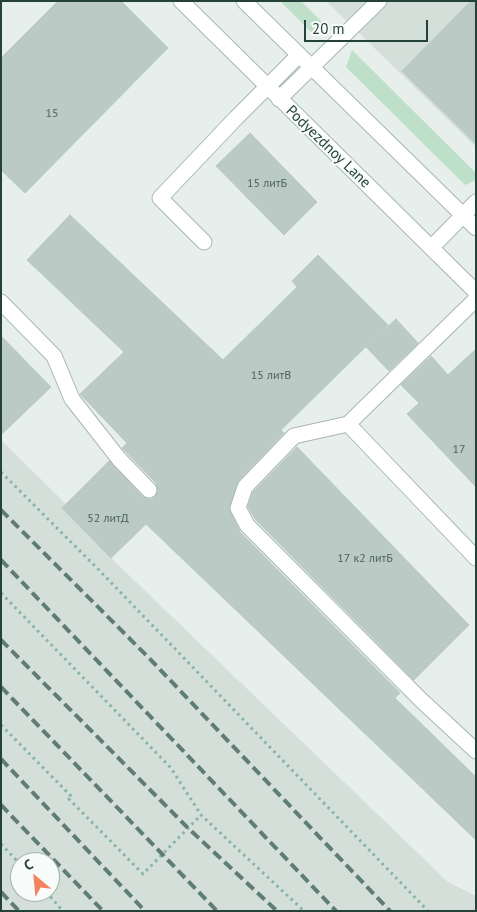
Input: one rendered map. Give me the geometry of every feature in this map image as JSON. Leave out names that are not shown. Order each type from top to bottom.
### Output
[{"type":"street","name":"Podyezdnoy Lane","points":[[181,1],[476,292]]},
{"type":"street","points":[[244,1],[476,228]]},
{"type":"street","points":[[279,98],[378,1]]},
{"type":"street","points":[[204,242],[160,198],[299,55]]},
{"type":"street","points":[[431,248],[476,202]]},
{"type":"street","points":[[476,299],[348,424],[294,436],[245,487],[238,508],[247,525],[421,700],[476,751]]},
{"type":"street","points":[[1,302],[54,356],[72,398],[119,458],[149,490]]},
{"type":"street","points":[[348,424],[476,558]]},
{"type":"path","points":[[1,472],[98,569],[428,911]]},
{"type":"path","points":[[1,593],[171,768],[200,815],[304,911]]},
{"type":"path","points":[[1,725],[72,797],[69,799],[143,874],[200,815]]},
{"type":"path","points":[[1,844],[10,853]]},
{"type":"shaded area","points":[[326,1],[476,1],[476,147]]},
{"type":"shaded area","points":[[1,440],[66,504],[62,508],[111,558],[448,882],[476,896],[476,911],[1,911]]},
{"type":"green space","points":[[280,1],[301,1],[325,25],[311,32]]},
{"type":"green space","points":[[352,50],[476,173],[476,180],[465,185],[346,67]]},
{"type":"building","points":[[58,1],[121,1],[168,48],[25,193],[1,170],[1,58]]},
{"type":"building","points":[[471,1],[476,1],[476,144],[402,71]]},
{"type":"building","points":[[250,133],[317,202],[284,235],[216,166]]},
{"type":"building","points":[[70,215],[223,360],[297,287],[292,281],[318,255],[388,325],[281,430],[284,433],[238,481],[229,509],[240,532],[400,693],[395,698],[476,777],[476,840],[146,524],[111,558],[62,508],[109,461],[143,497],[152,499],[158,492],[156,483],[122,448],[127,443],[80,394],[124,352],[27,260]]},
{"type":"building","points":[[396,319],[418,343],[389,371],[366,347]]},
{"type":"building","points":[[1,336],[51,387],[1,435]]},
{"type":"building","points":[[476,349],[476,487],[407,414],[419,403],[401,385],[431,356],[448,375]]},
{"type":"building","points":[[297,447],[469,625],[414,680],[255,519],[248,507],[253,492]]},
{"type":"railway","points":[[1,510],[149,658],[390,911]]},
{"type":"railway","points":[[1,560],[336,911]]},
{"type":"railway","points":[[1,640],[188,828],[277,911]]},
{"type":"railway","points":[[1,687],[217,911]]},
{"type":"railway","points":[[1,759],[145,911]]},
{"type":"railway","points":[[1,805],[103,911]]},
{"type":"railway","points":[[1,892],[19,911]]}]
